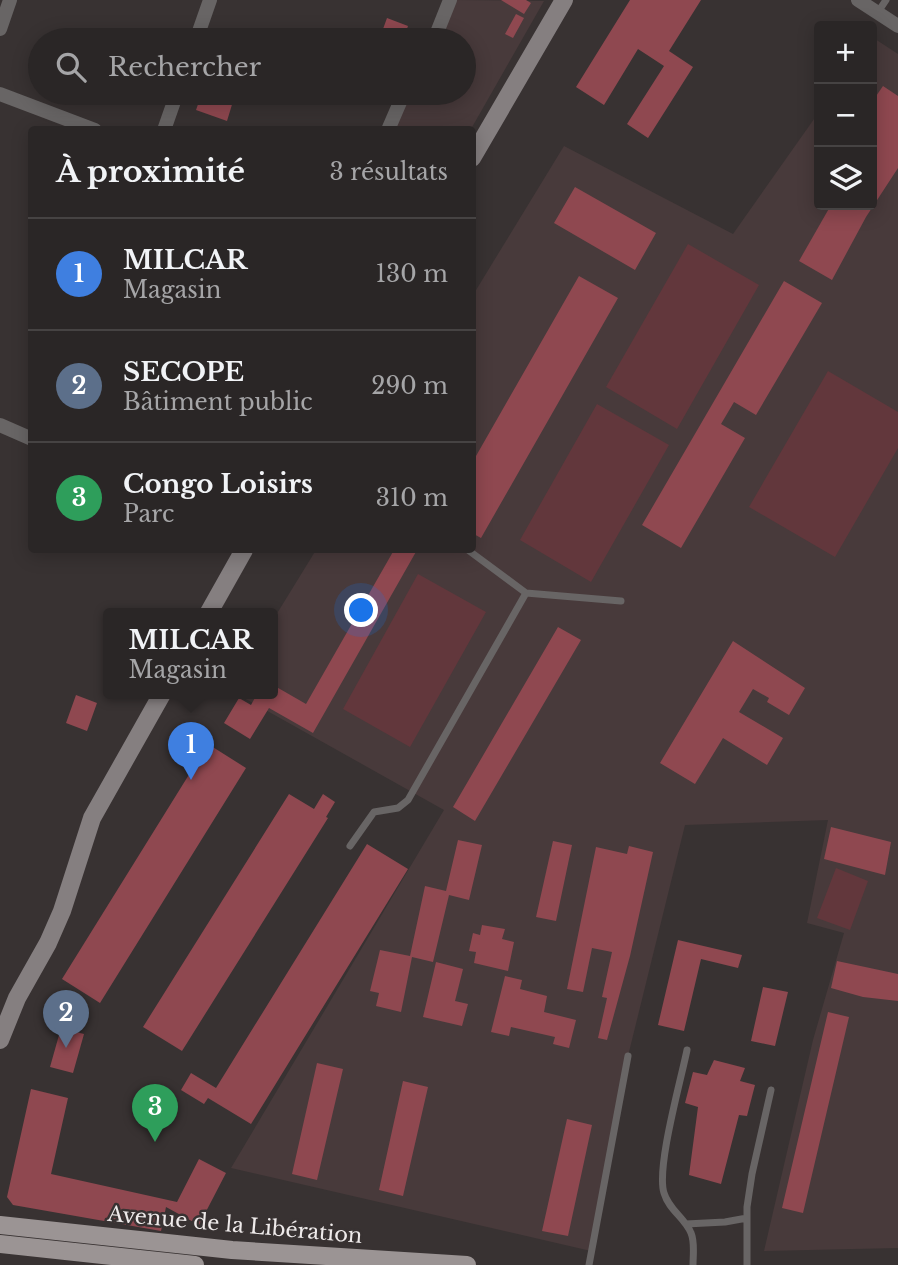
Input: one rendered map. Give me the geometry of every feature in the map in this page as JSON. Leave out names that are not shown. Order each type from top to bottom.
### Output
[{"type":"main road","points":[[476,151],[559,2]]},
{"type":"main road","points":[[211,608],[242,553]]},
{"type":"main road","points":[[0,1040],[17,999],[62,911],[92,818],[159,699]]},
{"type":"main road","name":"Avenue de la Libération","points":[[0,1224],[232,1250],[467,1265]]},
{"type":"main road","points":[[146,1263],[148,1242]]},
{"type":"main road","name":"Avenue de la Libération","points":[[0,1244],[146,1263],[194,1265]]},
{"type":"street","points":[[0,29],[10,0]]},
{"type":"street","points":[[200,28],[210,0]]},
{"type":"street","points":[[439,28],[450,0]]},
{"type":"street","points":[[858,0],[898,26]]},
{"type":"street","points":[[0,94],[28,105]]},
{"type":"street","points":[[29,105],[84,126]]},
{"type":"street","points":[[165,126],[173,105]]},
{"type":"street","points":[[390,126],[399,105]]},
{"type":"street","points":[[0,425],[28,437]]},
{"type":"lane","points":[[878,13],[886,0]]},
{"type":"lane","points":[[472,553],[526,593],[621,601]]},
{"type":"lane","points":[[350,846],[374,812],[398,808],[408,800],[526,593]]},
{"type":"lane","points":[[687,1050],[662,1170],[664,1194],[676,1215],[693,1235],[693,1265]]},
{"type":"lane","points":[[589,1265],[628,1056]]},
{"type":"lane","points":[[747,1265],[747,1218],[752,1174],[771,1090]]},
{"type":"lane","points":[[686,1224],[725,1223],[747,1218]]},
{"type":"shaded area","points":[[454,0],[544,1],[473,126],[394,126],[405,105],[476,105],[476,28],[443,28]]},
{"type":"shaded area","points":[[877,40],[898,54],[898,1248],[764,1251],[813,1040],[844,933],[807,923],[828,820],[685,825],[628,1056],[591,1251],[231,1168],[444,810],[246,699],[278,699],[278,612],[314,553],[476,553],[476,290],[564,146],[733,234],[814,119],[814,210],[877,210]]},
{"type":"shaded area","points":[[688,244],[759,285],[677,429],[606,387]]},
{"type":"shaded area","points":[[828,371],[898,412],[898,448],[835,557],[749,507]]},
{"type":"shaded area","points":[[597,404],[669,445],[591,582],[520,540]]},
{"type":"shaded area","points":[[418,574],[486,612],[410,747],[343,709]]},
{"type":"shaded area","points":[[836,868],[868,881],[850,930],[817,918]]},
{"type":"building","points":[[501,0],[526,0],[531,3],[524,14]]},
{"type":"building","points":[[630,0],[701,0],[669,51],[693,67],[648,138],[627,124],[664,66],[638,49],[604,105],[576,87]]},
{"type":"building","points":[[516,14],[524,18],[513,38],[505,34]]},
{"type":"building","points":[[387,18],[408,26],[407,28],[383,28]]},
{"type":"building","points":[[883,86],[898,96],[898,168],[877,200],[877,147],[877,95]]},
{"type":"building","points":[[198,105],[232,105],[227,121],[196,110]]},
{"type":"building","points":[[575,187],[656,233],[635,270],[554,223]]},
{"type":"building","points":[[828,210],[871,210],[832,280],[799,261]]},
{"type":"building","points":[[579,276],[618,298],[481,538],[476,535],[476,456]]},
{"type":"building","points":[[784,281],[822,303],[756,415],[734,402],[721,424],[745,438],[681,548],[642,525]]},
{"type":"building","points":[[392,553],[415,553],[313,733],[269,708],[250,739],[224,723],[238,699],[251,705],[254,699],[278,699],[278,688],[306,704]]},
{"type":"building","points":[[558,627],[581,640],[475,821],[453,807]]},
{"type":"building","points":[[733,641],[805,688],[789,715],[767,702],[769,698],[753,689],[739,712],[783,738],[767,765],[723,738],[695,784],[660,763]]},
{"type":"building","points":[[76,695],[97,703],[87,731],[66,723]]},
{"type":"building","points":[[208,744],[246,768],[100,1003],[62,979]]},
{"type":"building","points":[[289,794],[314,809],[323,794],[335,802],[326,817],[328,818],[182,1051],[143,1027]]},
{"type":"building","points":[[831,827],[891,842],[885,875],[824,859]]},
{"type":"building","points":[[458,840],[482,845],[469,900],[449,895],[433,962],[412,957],[401,1012],[376,1006],[379,993],[370,991],[380,950],[410,956],[425,886],[446,891]]},
{"type":"building","points":[[553,841],[572,845],[556,921],[536,917]]},
{"type":"building","points":[[367,844],[408,869],[251,1124],[208,1098],[204,1104],[181,1090],[191,1073],[216,1088]]},
{"type":"building","points":[[629,846],[653,852],[630,956],[607,1040],[598,1038],[607,998],[602,997],[612,952],[592,948],[583,992],[567,989],[596,847],[627,854]]},
{"type":"building","points":[[482,925],[505,929],[502,939],[514,942],[508,971],[474,963],[476,952],[469,951],[473,933],[480,935]]},
{"type":"building","points":[[678,940],[742,955],[738,968],[701,959],[684,1031],[658,1025]]},
{"type":"building","points":[[837,961],[898,974],[898,1001],[863,997],[831,988]]},
{"type":"building","points":[[436,962],[463,969],[455,1001],[468,1004],[462,1026],[423,1017]]},
{"type":"building","points":[[505,976],[522,980],[520,989],[547,996],[544,1012],[576,1020],[569,1048],[553,1044],[555,1037],[511,1027],[509,1036],[491,1032]]},
{"type":"building","points":[[763,987],[788,992],[775,1046],[751,1041]]},
{"type":"building","points":[[828,1012],[849,1017],[803,1213],[782,1208]]},
{"type":"building","points":[[61,1028],[84,1034],[73,1073],[50,1067]]},
{"type":"building","points":[[714,1060],[745,1068],[740,1081],[755,1085],[747,1116],[739,1115],[721,1184],[689,1175],[698,1107],[685,1103],[693,1072],[707,1075]]},
{"type":"building","points":[[317,1063],[343,1069],[317,1180],[292,1174]]},
{"type":"building","points":[[403,1081],[428,1087],[403,1196],[379,1190]]},
{"type":"building","points":[[31,1089],[68,1098],[51,1174],[177,1202],[199,1159],[226,1173],[199,1225],[166,1207],[161,1231],[13,1205],[7,1197]]},
{"type":"building","points":[[567,1119],[592,1125],[568,1236],[542,1231]]},
{"type":"place","name":"MILCAR","points":[[191,780]]},
{"type":"place","name":"SECOPE","points":[[66,1048]]},
{"type":"place","name":"Congo Loisirs","points":[[155,1142]]}]
